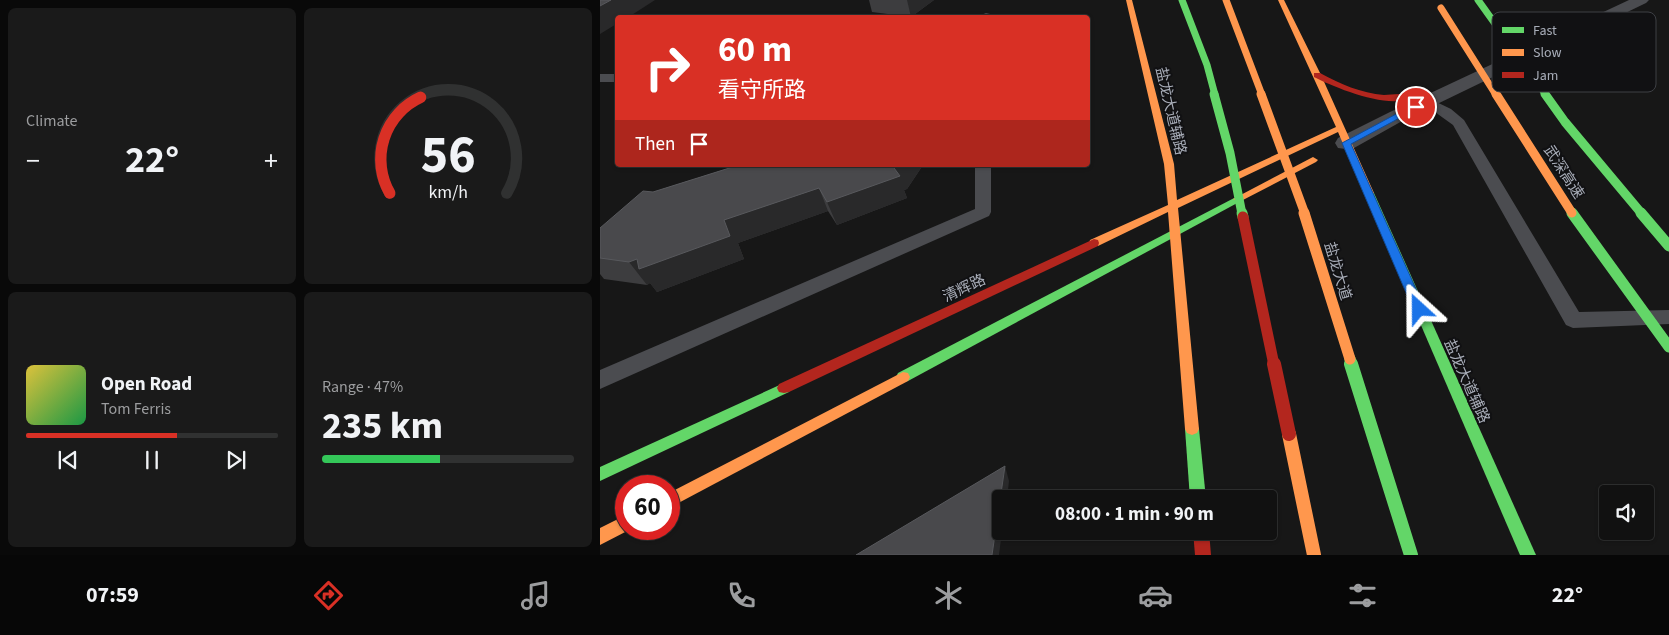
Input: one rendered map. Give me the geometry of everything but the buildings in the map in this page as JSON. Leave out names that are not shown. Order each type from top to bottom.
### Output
[{"type":"main road","name":"盐龙大道辅路","points":[[1130,0],[1169,164],[1197,490]]},
{"type":"main road","points":[[1182,0],[1207,65],[1230,153],[1314,555]]},
{"type":"main road","name":"盐龙大道","points":[[1226,0],[1296,186],[1411,555]]},
{"type":"main road","name":"盐龙大道辅路","points":[[1281,0],[1317,75],[1341,139],[1528,555]]},
{"type":"main road","name":"武深高速","points":[[1478,0],[1492,20]]},
{"type":"main road","name":"武深高速","points":[[1441,8],[1492,88]]},
{"type":"main road","points":[[1317,75],[1335,86],[1373,98],[1391,99],[1407,97]]},
{"type":"main road","name":"武深高速","points":[[1495,92],[1582,228],[1669,347]]},
{"type":"main road","name":"武深高速","points":[[1544,92],[1565,122],[1669,246]]},
{"type":"main road","name":"清辉路","points":[[600,474],[1172,206],[1341,139]]},
{"type":"main road","points":[[680,495],[1321,156]]},
{"type":"main road","points":[[600,537],[615,529]]},
{"type":"main road","points":[[1202,540],[1203,555]]},
{"type":"street","points":[[1588,12],[1614,0]]},
{"type":"street","points":[[1616,12],[1641,0]]},
{"type":"street","points":[[1341,139],[1407,97],[1492,57]]},
{"type":"street","points":[[1341,139],[1428,102],[1492,71]]},
{"type":"lane","points":[[600,78],[615,78]]},
{"type":"lane","points":[[1428,102],[1446,112],[1459,123],[1573,320],[1669,317]]},
{"type":"lane","points":[[600,380],[983,212],[983,167]]},
{"type":"traffic: fast","points":[[1182,0],[1207,65],[1230,153],[1243,217]]},
{"type":"traffic: fast","points":[[1478,0],[1492,20]]},
{"type":"traffic: fast","points":[[1544,92],[1565,122],[1669,246]]},
{"type":"traffic: fast","points":[[1369,193],[1528,555]]},
{"type":"traffic: fast","points":[[903,377],[1238,199]]},
{"type":"traffic: fast","points":[[1572,213],[1669,347]]},
{"type":"traffic: fast","points":[[1350,359],[1411,555]]},
{"type":"traffic: fast","points":[[600,474],[784,388]]},
{"type":"traffic: fast","points":[[1192,429],[1197,490]]},
{"type":"traffic: slow","points":[[1129,0],[1169,164],[1192,429]]},
{"type":"traffic: slow","points":[[1226,0],[1296,186],[1350,359]]},
{"type":"traffic: slow","points":[[1281,0],[1317,75],[1369,193]]},
{"type":"traffic: slow","points":[[1441,8],[1492,88]]},
{"type":"traffic: slow","points":[[1495,92],[1572,213]]},
{"type":"traffic: slow","points":[[1094,243],[1340,128]]},
{"type":"traffic: slow","points":[[1238,199],[1313,160]]},
{"type":"traffic: slow","points":[[680,495],[903,377]]},
{"type":"traffic: slow","points":[[1289,434],[1314,555]]},
{"type":"traffic: slow","points":[[600,537],[615,529]]},
{"type":"traffic: jam","points":[[1317,75],[1349,90],[1371,96],[1407,97]]},
{"type":"traffic: jam","points":[[1243,217],[1289,434]]},
{"type":"traffic: jam","points":[[784,388],[1094,243]]},
{"type":"traffic: jam","points":[[1202,540],[1203,555]]},
{"type":"route","points":[[1416,107],[1346,143],[1419,309]]}]
